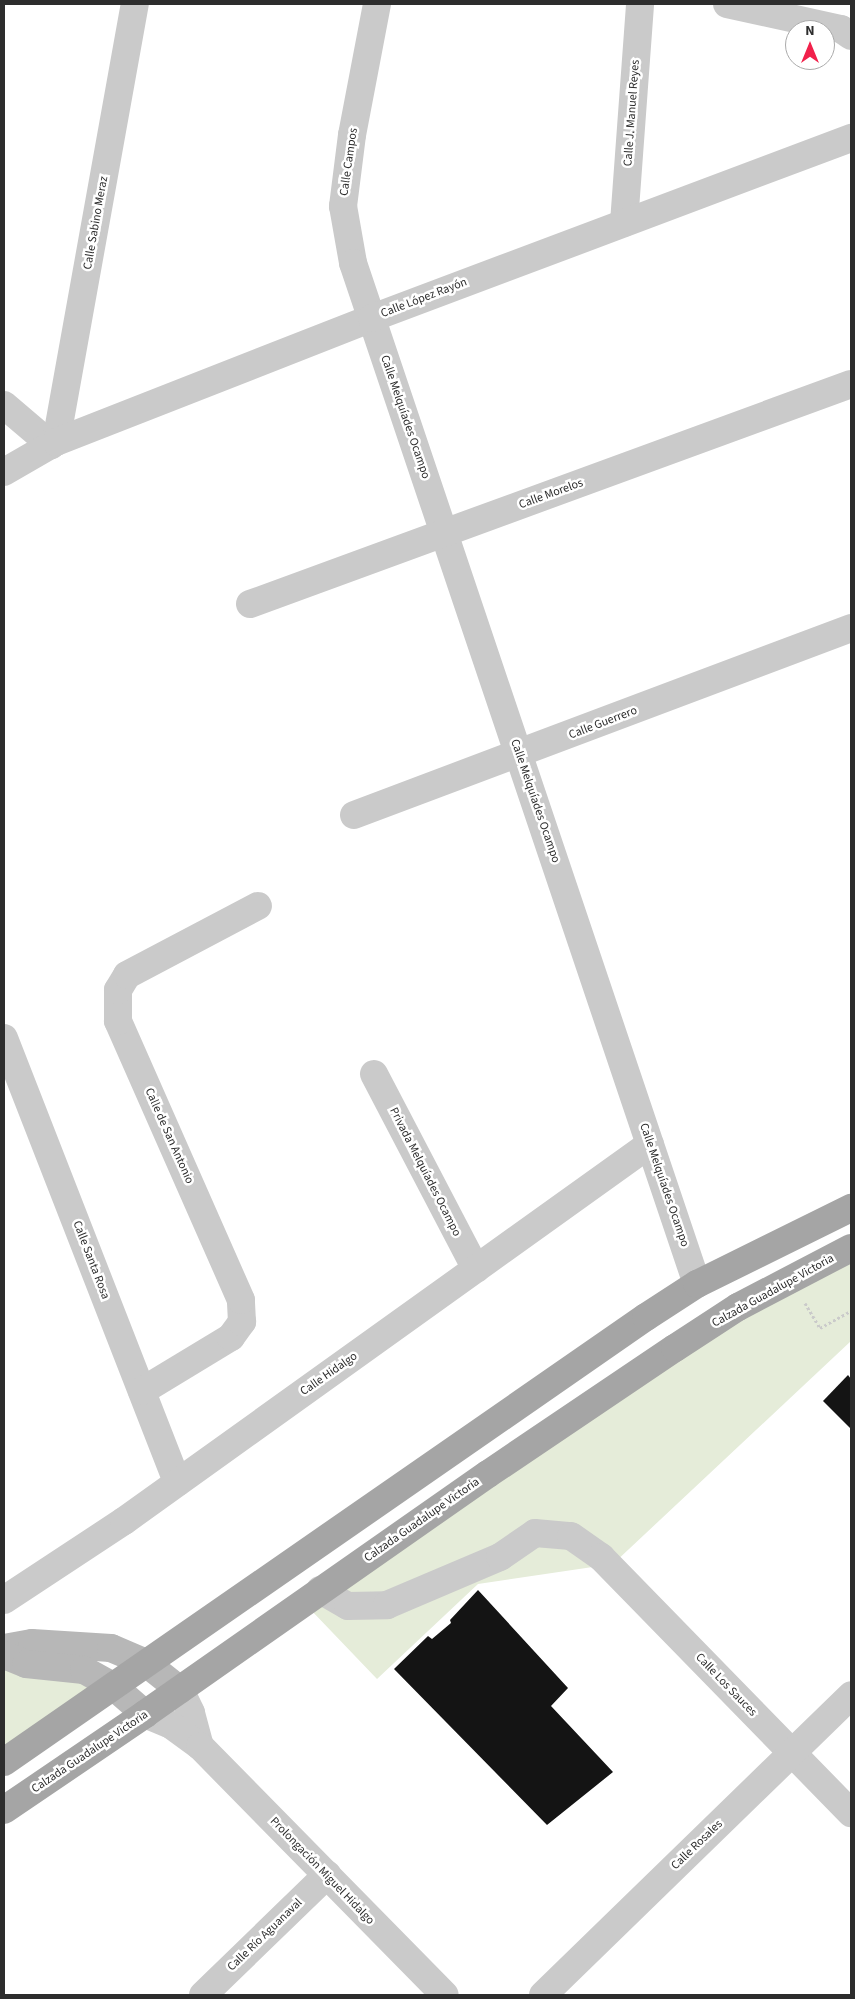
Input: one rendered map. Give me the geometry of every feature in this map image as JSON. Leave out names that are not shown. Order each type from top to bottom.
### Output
[{"type":"main road","points":[[4,1762],[146,1662],[697,1284],[851,1208]]},
{"type":"main road","name":"Calzada Guadalupe Victoria","points":[[4,1810],[180,1690],[488,1474],[738,1307],[851,1248]]},
{"type":"main road","points":[[4,1648],[32,1643],[111,1648],[146,1662],[180,1690]]},
{"type":"main road","points":[[4,1655],[26,1664],[84,1670],[113,1686],[145,1714]]},
{"type":"street","name":"Calle Sabino Meraz","points":[[54,444],[135,4]]},
{"type":"street","name":"Calle Campos","points":[[372,318],[354,263],[343,206],[352,135],[377,4]]},
{"type":"street","name":"Calle J. Manuel Reyes","points":[[624,223],[640,4]]},
{"type":"street","points":[[727,4],[841,29],[851,36]]},
{"type":"street","name":"Calle López Rayón","points":[[4,472],[54,444],[372,318],[851,138]]},
{"type":"street","name":"Calle Melquíades Ocampo","points":[[372,318],[697,1284]]},
{"type":"street","name":"Calle Morelos","points":[[250,604],[851,384]]},
{"type":"street","points":[[4,405],[54,444]]},
{"type":"street","name":"Calle Guerrero","points":[[354,815],[519,755],[851,628]]},
{"type":"street","name":"Calle de San Antonio","points":[[142,1391],[231,1337],[242,1322],[241,1300],[118,1021],[118,990],[127,975],[258,906]]},
{"type":"street","name":"Calle Santa Rosa","points":[[4,1038],[177,1482]]},
{"type":"street","name":"Privada Melquíades Ocampo","points":[[374,1074],[476,1269]]},
{"type":"street","name":"Calle Hidalgo","points":[[4,1600],[124,1521],[650,1144]]},
{"type":"street","name":"Calle Los Sauces","points":[[320,1590],[348,1606],[387,1604],[500,1557],[535,1533],[571,1536],[601,1557],[851,1813]]},
{"type":"street","name":"Prolongación Miguel Hidalgo","points":[[180,1690],[191,1713],[200,1746]]},
{"type":"street","name":"Calle Rosales","points":[[543,1995],[851,1695]]},
{"type":"street","name":"Prolongación Miguel Hidalgo","points":[[145,1714],[171,1726],[200,1746],[445,1995]]},
{"type":"street","name":"Calle Río Aguanaval","points":[[203,1995],[327,1875]]},
{"type":"path","points":[[820,1328],[851,1311]]},
{"type":"green space","points":[[851,1250],[851,1341],[613,1564],[478,1584],[377,1679],[309,1608],[513,1461]]},
{"type":"green space","points":[[4,1660],[102,1686],[4,1756]]},
{"type":"building","points":[[848,1375],[851,1379],[851,1429],[823,1401]]},
{"type":"building","points":[[478,1590],[568,1688],[551,1706],[613,1772],[547,1825],[394,1669],[428,1636],[432,1639],[451,1623],[450,1620]]}]
